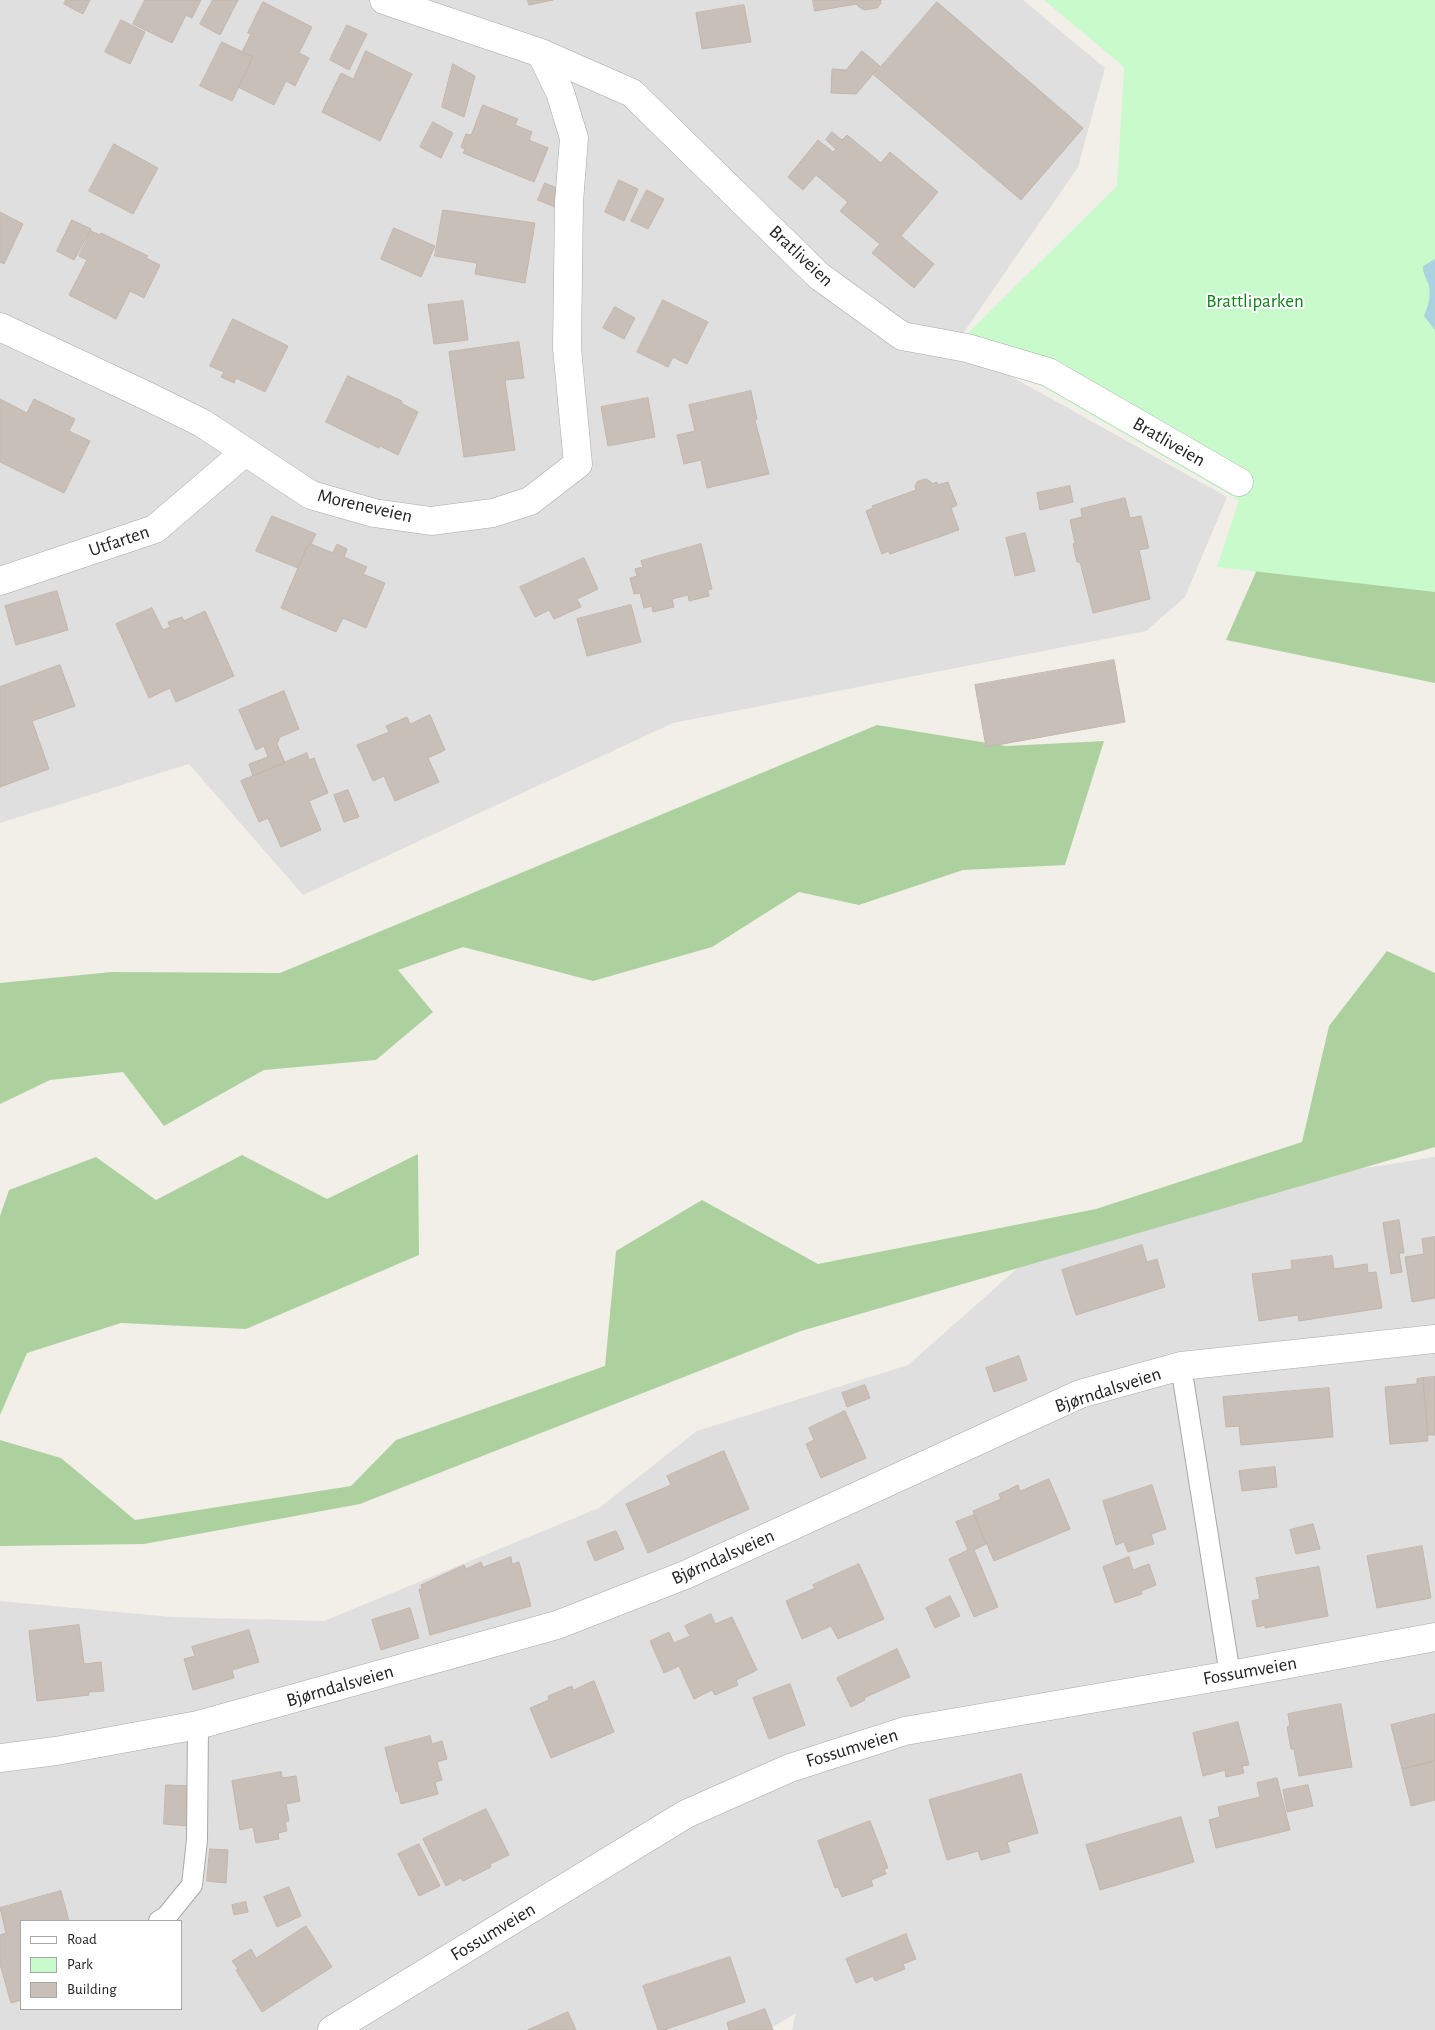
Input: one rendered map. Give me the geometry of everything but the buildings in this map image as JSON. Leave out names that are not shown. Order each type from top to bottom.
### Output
[{"type":"street","name":"Bratliveien","points":[[384,0],[541,52],[632,93],[819,276],[902,336],[967,348],[1048,372],[1239,482]]},
{"type":"street","name":"Moreneveien","points":[[0,328],[194,419],[310,495],[374,513],[430,521],[493,513],[530,501],[578,464],[567,348],[569,202],[574,138],[560,92],[541,52]]},
{"type":"street","name":"Utfarten","points":[[0,581],[155,529],[245,452]]},
{"type":"street","name":"Bjørndalsveien","points":[[0,1758],[56,1751],[198,1725],[557,1625],[685,1575],[1080,1394],[1181,1366],[1435,1339]]},
{"type":"street","name":"Fossumveien","points":[[332,2030],[686,1814],[790,1768],[905,1731],[1230,1675],[1435,1637]]},
{"type":"lane","points":[[1181,1366],[1230,1675]]},
{"type":"lane","points":[[161,1920],[166,1917],[192,1885],[197,1840],[198,1725]]},
{"type":"shaded area","points":[[0,0],[1023,0],[1105,68],[1078,167],[955,345],[1227,497],[1185,597],[1146,631],[673,723],[303,895],[189,764],[0,823]]},
{"type":"shaded area","points":[[1435,1157],[1435,2030],[792,2030],[796,2013],[768,2030],[0,2030],[0,1601],[172,1617],[324,1621],[599,1508],[697,1431],[908,1365],[1080,1213]]},
{"type":"green space","name":"Brattliparken","points":[[1044,0],[1435,0],[1435,592],[1217,567],[1239,500],[961,340],[1117,186],[1124,67]]},
{"type":"green space","points":[[1277,524],[1435,560],[1435,683],[1226,640]]},
{"type":"green space","points":[[877,725],[1006,746],[1104,741],[1065,865],[963,870],[859,905],[799,892],[712,947],[593,981],[463,947],[398,970],[433,1012],[376,1060],[264,1070],[164,1126],[123,1072],[50,1080],[0,1104],[0,983],[112,972],[280,973]]},
{"type":"green space","points":[[1387,951],[1435,973],[1435,1147],[801,1331],[360,1504],[144,1544],[0,1546],[0,1440],[61,1458],[135,1520],[351,1486],[396,1440],[605,1366],[616,1251],[702,1200],[818,1264],[1096,1209],[1302,1142],[1329,1026]]},
{"type":"green space","points":[[418,1154],[419,1255],[246,1329],[121,1323],[27,1353],[0,1415],[0,1216],[9,1190],[96,1157],[156,1200],[242,1155],[327,1199]]},
{"type":"water","points":[[1435,259],[1435,330],[1424,316],[1430,294],[1423,266]]}]
